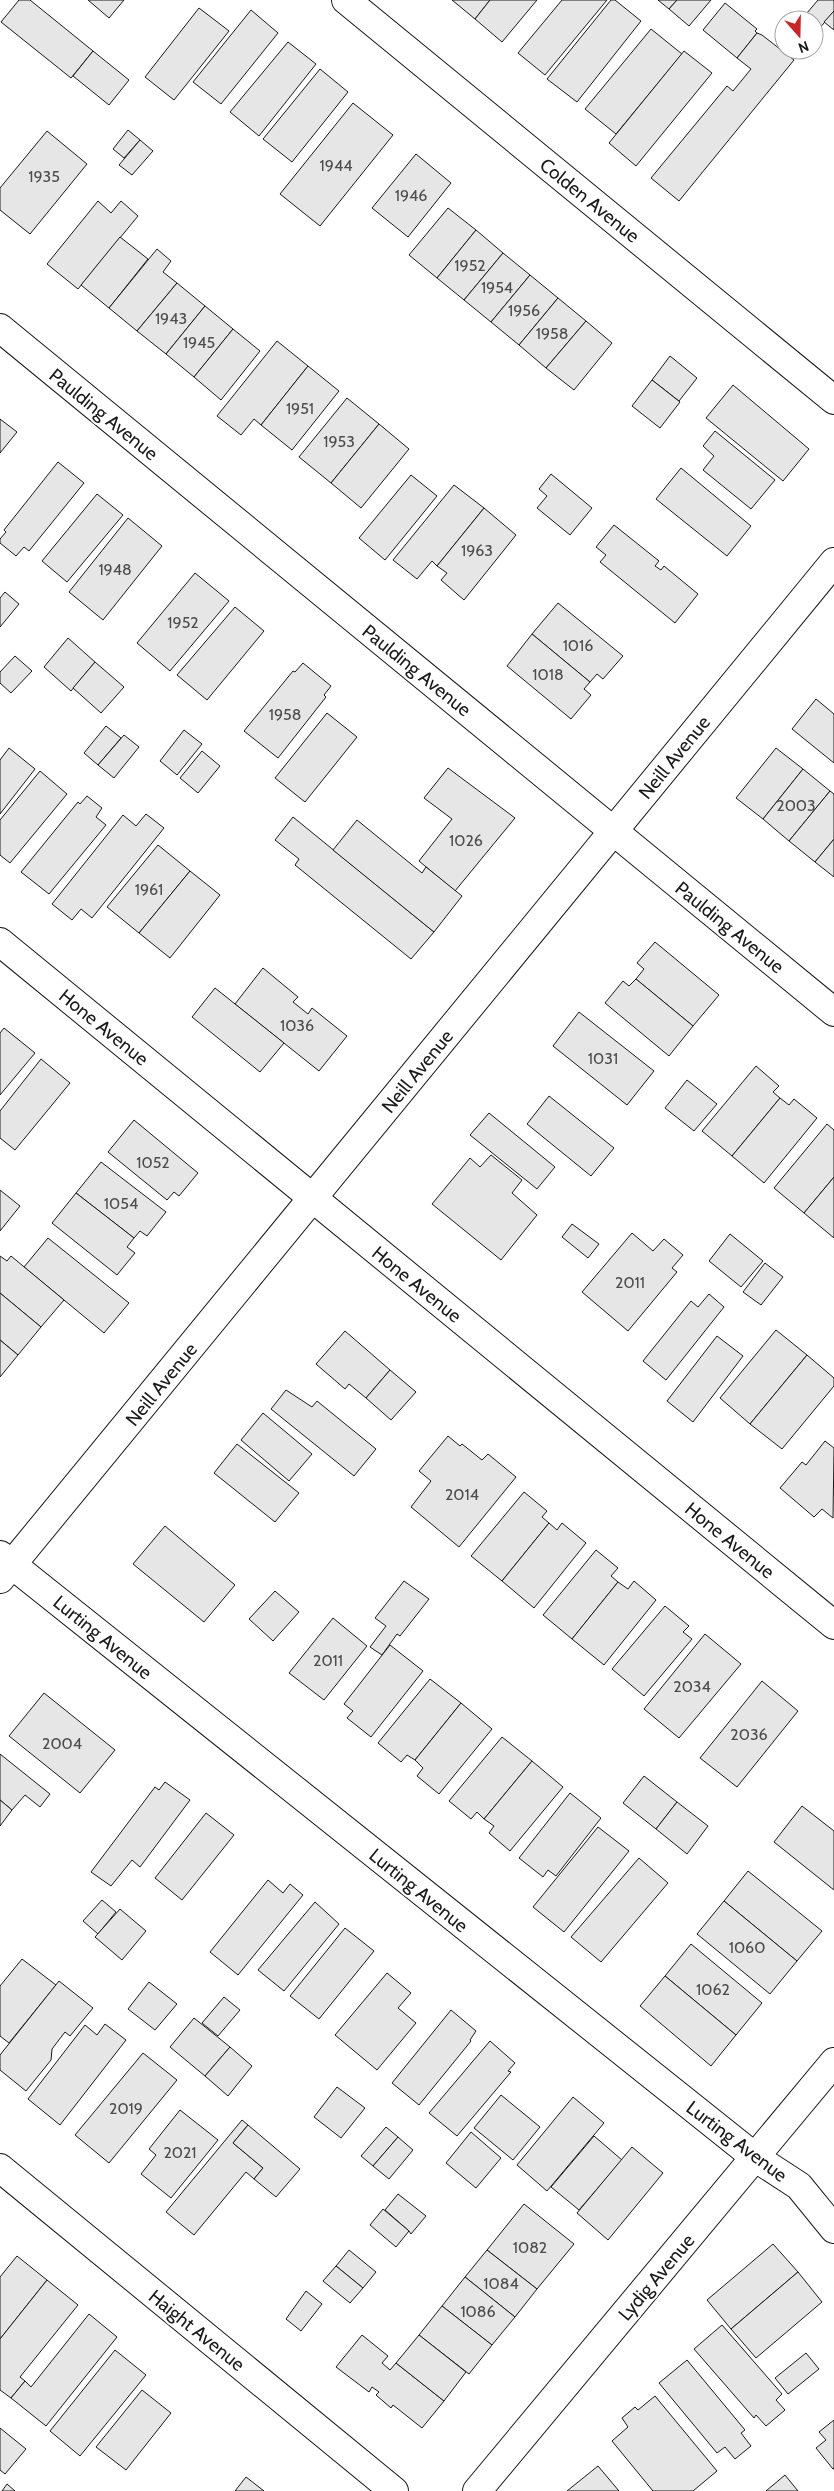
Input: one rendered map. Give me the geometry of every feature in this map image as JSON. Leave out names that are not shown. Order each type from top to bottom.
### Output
[{"type":"street","name":"Colden Avenue","points":[[346,0],[834,400]]},
{"type":"street","name":"Paulding Avenue","points":[[0,328],[834,1012]]},
{"type":"street","name":"Neill Avenue","points":[[4,1566],[313,1198],[834,562]]},
{"type":"street","name":"Hone Avenue","points":[[0,942],[834,1625]]},
{"type":"street","name":"Lurting Avenue","points":[[4,1566],[756,2158],[799,2186],[834,2229]]},
{"type":"street","name":"Lydig Avenue","points":[[477,2491],[834,2062]]},
{"type":"street","name":"Haight Avenue","points":[[0,2168],[394,2491]]},
{"type":"building","points":[[19,0],[30,0],[93,51],[71,78],[1,22]]},
{"type":"building","points":[[88,0],[124,0],[109,18]]},
{"type":"building","points":[[452,0],[490,0],[475,19]]},
{"type":"building","points":[[490,0],[537,0],[502,42],[475,19]]},
{"type":"building","points":[[562,0],[607,0],[545,75],[518,53]]},
{"type":"building","points":[[611,0],[615,0],[641,21],[577,102],[547,79]]},
{"type":"building","points":[[658,0],[677,0],[669,9]]},
{"type":"building","points":[[677,0],[711,0],[689,26],[669,9]]},
{"type":"building","points":[[818,0],[834,0],[834,11],[824,23],[824,10],[810,10]]},
{"type":"building","points":[[725,3],[757,29],[755,31],[757,33],[737,58],[703,30]]},
{"type":"building","points":[[199,8],[229,31],[174,100],[145,77]]},
{"type":"building","points":[[251,10],[278,33],[221,104],[193,82]]},
{"type":"building","points":[[834,11],[834,30],[824,22]]},
{"type":"building","points":[[651,29],[682,54],[616,134],[585,109]]},
{"type":"building","points":[[757,33],[774,44],[774,60],[794,60],[679,201],[651,178],[727,86],[733,91],[751,69],[737,58]]},
{"type":"building","points":[[288,42],[316,64],[259,136],[230,112]]},
{"type":"building","points":[[93,51],[129,80],[109,105],[73,76]]},
{"type":"building","points":[[684,51],[712,73],[636,166],[609,143]]},
{"type":"building","points":[[320,69],[348,92],[292,162],[263,139]]},
{"type":"building","points":[[353,103],[393,135],[320,226],[280,194]]},
{"type":"building","points":[[128,130],[140,140],[124,158],[113,149]]},
{"type":"building","points":[[47,131],[87,164],[30,234],[0,210],[0,188]]},
{"type":"building","points":[[140,140],[153,151],[132,175],[119,165]]},
{"type":"building","points":[[416,154],[451,183],[408,237],[372,208]]},
{"type":"building","points":[[98,201],[111,213],[121,201],[138,216],[78,289],[47,264]]},
{"type":"building","points":[[448,208],[476,230],[437,278],[409,255]]},
{"type":"building","points":[[476,230],[503,253],[464,300],[437,278]]},
{"type":"building","points":[[120,237],[148,259],[109,308],[81,285]]},
{"type":"building","points":[[157,249],[171,261],[163,272],[177,283],[137,331],[109,308]]},
{"type":"building","points":[[503,253],[530,275],[491,322],[464,300]]},
{"type":"building","points":[[530,275],[558,298],[519,345],[491,322]]},
{"type":"building","points":[[177,283],[205,306],[166,354],[137,331]]},
{"type":"building","points":[[558,298],[586,321],[546,368],[519,345]]},
{"type":"building","points":[[205,306],[233,329],[194,377],[166,354]]},
{"type":"building","points":[[586,321],[612,343],[574,390],[546,368]]},
{"type":"building","points":[[233,329],[260,351],[221,400],[194,377]]},
{"type":"building","points":[[277,341],[308,366],[261,425],[254,419],[241,435],[217,416]]},
{"type":"building","points":[[670,356],[697,378],[679,401],[652,380]]},
{"type":"building","points":[[308,366],[339,391],[292,450],[261,425]]},
{"type":"building","points":[[652,380],[680,402],[660,428],[632,406]]},
{"type":"building","points":[[733,385],[809,449],[783,481],[706,418]]},
{"type":"building","points":[[347,398],[379,424],[331,483],[299,457]]},
{"type":"building","points":[[0,419],[17,432],[0,453]]},
{"type":"building","points":[[379,424],[409,449],[361,508],[331,483]]},
{"type":"building","points":[[715,431],[775,480],[751,509],[703,470],[714,456],[703,446]]},
{"type":"building","points":[[58,462],[84,483],[29,551],[24,547],[16,556],[0,543],[0,539],[6,532],[4,530]]},
{"type":"building","points":[[681,468],[751,526],[727,556],[656,499]]},
{"type":"building","points":[[551,474],[592,508],[570,535],[537,508],[547,496],[539,489]]},
{"type":"building","points":[[411,475],[437,496],[385,560],[359,538]]},
{"type":"building","points":[[454,485],[484,508],[437,566],[432,561],[417,579],[393,560]]},
{"type":"building","points":[[97,494],[123,515],[67,582],[42,561]]},
{"type":"building","points":[[484,508],[516,535],[464,600],[441,580],[447,573],[437,566]]},
{"type":"building","points":[[128,518],[162,546],[103,620],[69,592]]},
{"type":"building","points":[[614,525],[659,561],[655,566],[661,570],[664,566],[698,594],[675,623],[600,562],[606,555],[596,547]]},
{"type":"building","points":[[195,573],[229,601],[170,671],[137,643]]},
{"type":"building","points":[[5,592],[19,604],[0,627],[0,598]]},
{"type":"building","points":[[558,603],[623,656],[603,679],[597,674],[590,682],[532,634]]},
{"type":"building","points":[[235,607],[264,631],[207,700],[177,675]]},
{"type":"building","points":[[532,634],[590,682],[584,689],[591,695],[571,719],[507,666]]},
{"type":"building","points":[[68,638],[95,662],[71,691],[44,667]]},
{"type":"building","points":[[15,656],[32,671],[11,693],[0,683],[0,672]]},
{"type":"building","points":[[95,662],[124,687],[101,713],[73,688]]},
{"type":"building","points":[[303,663],[331,686],[324,695],[326,697],[278,758],[244,731],[293,671],[295,672]]},
{"type":"building","points":[[816,699],[834,714],[834,763],[792,729]]},
{"type":"building","points":[[327,713],[357,737],[305,802],[275,778]]},
{"type":"building","points":[[106,726],[121,738],[98,765],[84,753]]},
{"type":"building","points":[[184,730],[202,744],[177,775],[160,761]]},
{"type":"building","points":[[124,735],[139,747],[114,778],[98,765]]},
{"type":"building","points":[[9,748],[35,769],[0,814],[0,760]]},
{"type":"building","points":[[776,748],[803,769],[763,819],[736,798]]},
{"type":"building","points":[[202,751],[220,766],[198,793],[180,778]]},
{"type":"building","points":[[448,768],[515,818],[455,891],[419,861],[452,819],[424,798]]},
{"type":"building","points":[[803,769],[830,791],[789,841],[763,819]]},
{"type":"building","points":[[40,771],[67,794],[10,863],[0,855],[0,820]]},
{"type":"building","points":[[830,791],[834,794],[834,839],[815,862],[789,841]]},
{"type":"building","points":[[87,796],[102,808],[96,817],[106,825],[49,894],[21,872],[78,802],[80,804]]},
{"type":"building","points":[[146,814],[164,828],[92,918],[81,909],[72,920],[52,904],[123,815],[136,826]]},
{"type":"building","points":[[293,817],[434,932],[411,959],[295,865],[299,859],[275,840]]},
{"type":"building","points":[[357,820],[422,873],[426,867],[462,896],[434,932],[333,850]]},
{"type":"building","points":[[834,839],[834,877],[815,862]]},
{"type":"building","points":[[158,845],[190,871],[139,933],[107,907]]},
{"type":"building","points":[[190,871],[220,895],[170,958],[139,933]]},
{"type":"building","points":[[655,942],[719,995],[693,1026],[636,979],[644,969],[637,963]]},
{"type":"building","points":[[263,968],[298,997],[293,1002],[308,1014],[312,1008],[347,1036],[319,1071],[235,1004]]},
{"type":"building","points":[[636,979],[693,1026],[669,1056],[605,1003],[623,981],[629,986]]},
{"type":"building","points":[[215,988],[284,1043],[260,1072],[192,1017]]},
{"type":"building","points":[[579,1012],[654,1071],[627,1105],[553,1046]]},
{"type":"building","points":[[4,1028],[35,1053],[0,1095],[0,1033]]},
{"type":"building","points":[[41,1059],[70,1083],[15,1150],[0,1138],[0,1111]]},
{"type":"building","points":[[756,1066],[779,1086],[773,1092],[780,1098],[732,1156],[702,1131]]},
{"type":"building","points":[[687,1080],[717,1104],[694,1131],[665,1108]]},
{"type":"building","points":[[549,1096],[614,1148],[591,1176],[527,1124]]},
{"type":"building","points":[[780,1098],[789,1105],[794,1099],[817,1118],[764,1183],[732,1156]]},
{"type":"building","points":[[489,1113],[555,1167],[537,1189],[470,1135]]},
{"type":"building","points":[[134,1120],[198,1173],[179,1196],[174,1192],[167,1200],[108,1152]]},
{"type":"building","points":[[827,1124],[834,1130],[834,1177],[804,1213],[774,1188]]},
{"type":"building","points":[[491,1155],[522,1180],[512,1193],[537,1215],[501,1260],[432,1204],[470,1158],[480,1167]]},
{"type":"building","points":[[101,1162],[166,1212],[147,1236],[140,1231],[134,1238],[76,1193]]},
{"type":"building","points":[[834,1177],[834,1238],[804,1213]]},
{"type":"building","points":[[0,1190],[20,1206],[0,1231]]},
{"type":"building","points":[[76,1193],[134,1238],[127,1247],[135,1253],[117,1275],[52,1223]]},
{"type":"building","points":[[572,1224],[599,1244],[588,1258],[562,1237]]},
{"type":"building","points":[[632,1233],[653,1251],[664,1239],[683,1255],[672,1268],[677,1272],[628,1331],[582,1292]]},
{"type":"building","points":[[730,1234],[763,1261],[741,1287],[709,1261]]},
{"type":"building","points":[[48,1238],[129,1303],[104,1333],[24,1267]]},
{"type":"building","points":[[0,1256],[7,1261],[11,1256],[64,1300],[41,1327],[0,1293]]},
{"type":"building","points":[[765,1263],[783,1277],[761,1305],[743,1292]]},
{"type":"building","points":[[0,1293],[41,1327],[18,1355],[0,1340]]},
{"type":"building","points":[[709,1294],[724,1307],[666,1380],[643,1361],[691,1301],[698,1307]]},
{"type":"building","points":[[776,1330],[807,1355],[750,1424],[720,1398]]},
{"type":"building","points":[[345,1331],[390,1370],[366,1398],[349,1384],[345,1389],[316,1364]]},
{"type":"building","points":[[717,1336],[743,1356],[693,1422],[667,1401]]},
{"type":"building","points":[[0,1340],[18,1355],[0,1377]]},
{"type":"building","points":[[807,1355],[834,1378],[834,1386],[782,1449],[750,1424]]},
{"type":"building","points":[[390,1370],[416,1392],[391,1420],[366,1398]]},
{"type":"building","points":[[286,1390],[312,1407],[317,1401],[376,1449],[354,1476],[271,1409]]},
{"type":"building","points":[[263,1413],[312,1454],[289,1481],[241,1440]]},
{"type":"building","points":[[448,1436],[460,1446],[462,1444],[482,1460],[488,1454],[516,1477],[459,1547],[411,1507],[431,1481],[419,1471]]},
{"type":"building","points":[[825,1441],[834,1448],[833,1518],[822,1509],[814,1517],[780,1488],[802,1462],[806,1465]]},
{"type":"building","points":[[237,1444],[299,1493],[275,1522],[214,1473]]},
{"type":"building","points":[[524,1492],[547,1511],[542,1517],[549,1523],[502,1581],[471,1556]]},
{"type":"building","points":[[549,1523],[557,1530],[562,1523],[586,1543],[534,1608],[502,1581]]},
{"type":"building","points":[[165,1526],[235,1585],[204,1622],[133,1564]]},
{"type":"building","points":[[596,1550],[618,1568],[611,1576],[618,1582],[572,1639],[543,1615]]},
{"type":"building","points":[[404,1581],[429,1599],[400,1636],[397,1634],[382,1655],[370,1647],[386,1626],[375,1618]]},
{"type":"building","points":[[634,1581],[656,1600],[604,1665],[572,1639],[618,1582],[628,1589]]},
{"type":"building","points":[[275,1591],[299,1612],[273,1641],[249,1619]]},
{"type":"building","points":[[665,1606],[689,1626],[683,1632],[692,1639],[644,1696],[612,1669]]},
{"type":"building","points":[[333,1618],[367,1646],[324,1700],[289,1673]]},
{"type":"building","points":[[705,1634],[741,1664],[679,1738],[644,1709]]},
{"type":"building","points":[[390,1645],[423,1671],[371,1737],[347,1718],[353,1711],[344,1704]]},
{"type":"building","points":[[430,1679],[461,1703],[415,1760],[407,1755],[401,1762],[378,1743]]},
{"type":"building","points":[[762,1681],[798,1711],[737,1787],[700,1758]]},
{"type":"building","points":[[44,1693],[115,1750],[80,1793],[9,1736]]},
{"type":"building","points":[[461,1703],[492,1729],[439,1794],[417,1776],[423,1768],[415,1760]]},
{"type":"building","points":[[502,1737],[532,1761],[484,1819],[477,1812],[471,1819],[449,1801]]},
{"type":"building","points":[[0,1754],[50,1794],[40,1807],[25,1795],[12,1810],[0,1800]]},
{"type":"building","points":[[532,1761],[563,1787],[510,1851],[489,1833],[494,1826],[484,1819]]},
{"type":"building","points":[[644,1776],[677,1802],[656,1829],[623,1803]]},
{"type":"building","points":[[165,1782],[190,1800],[140,1867],[132,1860],[111,1886],[91,1872],[155,1787],[159,1790]]},
{"type":"building","points":[[570,1793],[601,1818],[556,1876],[548,1870],[543,1877],[519,1858]]},
{"type":"building","points":[[0,1800],[12,1810],[0,1826]]},
{"type":"building","points":[[677,1802],[708,1826],[687,1854],[656,1829]]},
{"type":"building","points":[[802,1806],[834,1831],[834,1890],[774,1842]]},
{"type":"building","points":[[206,1813],[234,1835],[182,1900],[155,1878]]},
{"type":"building","points":[[598,1827],[629,1851],[564,1932],[533,1907]]},
{"type":"building","points":[[639,1858],[668,1883],[601,1962],[571,1937]]},
{"type":"building","points":[[748,1871],[822,1931],[797,1961],[724,1901]]},
{"type":"building","points":[[268,1880],[283,1893],[290,1884],[303,1895],[238,1975],[210,1952]]},
{"type":"building","points":[[102,1900],[116,1912],[98,1934],[83,1921]]},
{"type":"building","points":[[724,1901],[797,1961],[770,1994],[697,1934]]},
{"type":"building","points":[[315,1902],[339,1924],[284,1991],[258,1970]]},
{"type":"building","points":[[120,1909],[146,1931],[122,1960],[95,1937]]},
{"type":"building","points":[[345,1928],[374,1951],[319,2019],[290,1996]]},
{"type":"building","points":[[691,1944],[762,2003],[736,2035],[665,1976]]},
{"type":"building","points":[[22,1959],[56,1985],[9,2043],[0,2036],[0,1986]]},
{"type":"building","points":[[387,1973],[411,1993],[398,2008],[416,2023],[377,2070],[335,2035]]},
{"type":"building","points":[[665,1976],[736,2035],[711,2066],[640,2006]]},
{"type":"building","points":[[59,1981],[93,2008],[70,2036],[65,2032],[52,2049],[51,2060],[26,2091],[0,2070],[0,2055]]},
{"type":"building","points":[[149,1982],[177,2004],[155,2030],[128,2009]]},
{"type":"building","points":[[224,1997],[240,2010],[218,2036],[202,2023]]},
{"type":"building","points":[[451,2010],[476,2031],[471,2041],[419,2105],[392,2083]]},
{"type":"building","points":[[194,2018],[230,2047],[205,2076],[170,2047]]},
{"type":"building","points":[[105,2024],[126,2040],[60,2125],[28,2099],[85,2025],[97,2035]]},
{"type":"building","points":[[490,2041],[515,2063],[508,2071],[511,2072],[457,2136],[429,2113]]},
{"type":"building","points":[[230,2047],[252,2066],[228,2096],[205,2076]]},
{"type":"building","points":[[143,2053],[177,2080],[109,2163],[75,2135]]},
{"type":"building","points":[[337,2087],[365,2108],[341,2138],[314,2117]]},
{"type":"building","points":[[501,2095],[540,2127],[513,2160],[474,2128]]},
{"type":"building","points":[[573,2097],[604,2123],[547,2191],[517,2165]]},
{"type":"building","points":[[180,2110],[218,2140],[171,2198],[141,2174],[156,2155],[149,2149]]},
{"type":"building","points":[[242,2120],[248,2125],[233,2143],[263,2168],[254,2179],[246,2172],[194,2235],[166,2212]]},
{"type":"building","points":[[248,2125],[300,2169],[276,2197],[254,2179],[263,2168],[233,2143]]},
{"type":"building","points":[[386,2127],[398,2137],[373,2166],[361,2156]]},
{"type":"building","points":[[471,2132],[501,2158],[476,2188],[446,2163]]},
{"type":"building","points":[[594,2136],[622,2160],[579,2210],[551,2187]]},
{"type":"building","points":[[398,2137],[413,2150],[389,2179],[373,2166]]},
{"type":"building","points":[[632,2147],[663,2173],[608,2240],[577,2213]]},
{"type":"building","points":[[398,2194],[426,2216],[411,2234],[385,2210]]},
{"type":"building","points":[[524,2204],[574,2244],[537,2289],[487,2250]]},
{"type":"building","points":[[383,2209],[409,2231],[396,2247],[370,2225]]},
{"type":"building","points":[[773,2244],[798,2272],[731,2329],[707,2300]]},
{"type":"building","points":[[349,2250],[376,2272],[363,2288],[336,2266]]},
{"type":"building","points":[[487,2250],[537,2289],[515,2317],[465,2277]]},
{"type":"building","points":[[17,2256],[47,2280],[0,2339],[0,2277]]},
{"type":"building","points":[[336,2266],[363,2288],[350,2303],[323,2281]]},
{"type":"building","points":[[798,2272],[822,2302],[756,2358],[731,2329]]},
{"type":"building","points":[[465,2277],[515,2317],[492,2345],[442,2306]]},
{"type":"building","points":[[47,2280],[78,2305],[20,2377],[25,2381],[11,2398],[0,2390],[0,2339]]},
{"type":"building","points":[[306,2291],[322,2304],[301,2331],[286,2319]]},
{"type":"building","points":[[442,2306],[492,2345],[469,2374],[419,2335]]},
{"type":"building","points":[[89,2314],[117,2337],[46,2426],[11,2398],[25,2381],[31,2387]]},
{"type":"building","points":[[722,2325],[782,2394],[776,2400],[785,2410],[766,2426],[756,2415],[754,2418],[694,2349]]},
{"type":"building","points":[[362,2335],[388,2356],[382,2363],[390,2370],[396,2363],[444,2401],[422,2428],[393,2405],[391,2408],[376,2395],[379,2392],[372,2387],[369,2392],[336,2367]]},
{"type":"building","points":[[419,2335],[466,2372],[444,2401],[396,2363]]},
{"type":"building","points":[[115,2350],[146,2375],[80,2456],[50,2431]]},
{"type":"building","points":[[806,2353],[819,2369],[788,2394],[775,2378]]},
{"type":"building","points":[[687,2360],[745,2430],[741,2433],[751,2446],[735,2459],[725,2447],[717,2453],[659,2383]]},
{"type":"building","points":[[142,2390],[171,2413],[126,2470],[96,2447]]},
{"type":"building","points":[[655,2396],[717,2471],[693,2491],[653,2491],[612,2441],[628,2427],[622,2418],[635,2407],[638,2410]]},
{"type":"building","points":[[834,2420],[833,2469],[816,2448],[826,2440],[819,2432]]},
{"type":"building","points":[[0,2428],[26,2449],[5,2474],[0,2470]]},
{"type":"building","points":[[598,2466],[619,2491],[567,2491]]},
{"type":"building","points":[[785,2475],[798,2491],[766,2491]]},
{"type":"building","points":[[246,2477],[264,2491],[235,2491]]},
{"type":"building","points":[[7,2484],[15,2491],[2,2491]]}]
